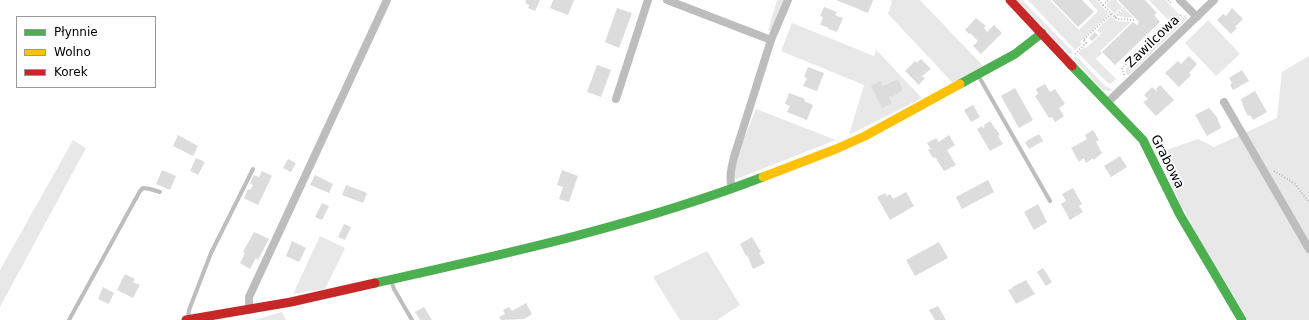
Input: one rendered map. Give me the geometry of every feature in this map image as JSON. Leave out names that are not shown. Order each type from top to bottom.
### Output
[{"type":"street","points":[[248,310],[249,297],[387,0]]},
{"type":"street","points":[[616,99],[648,0]]},
{"type":"street","points":[[668,0],[771,40]]},
{"type":"street","points":[[732,189],[730,173],[734,158],[771,40],[788,0]]},
{"type":"street","name":"Grabowa","points":[[1010,0],[1108,102],[1145,143],[1180,215],[1242,320]]},
{"type":"street","name":"Zawilcowa","points":[[1108,102],[1214,0]]},
{"type":"street","points":[[1183,2],[1197,17]]},
{"type":"street","points":[[187,320],[248,310],[391,280],[512,252],[626,222],[732,189],[852,142],[1015,54],[1042,33]]},
{"type":"street","points":[[1224,102],[1309,249]]},
{"type":"lane","points":[[977,74],[1050,201]]},
{"type":"lane","points":[[187,320],[189,310],[211,253],[253,170]]},
{"type":"lane","points":[[69,320],[140,191],[143,188],[160,192]]},
{"type":"lane","points":[[391,280],[394,289],[412,320]]},
{"type":"path","points":[[1099,0],[1117,19],[1134,20]]},
{"type":"path","points":[[1103,5],[1109,0]]},
{"type":"path","points":[[1120,78],[1124,75],[1122,68],[1166,26],[1172,26],[1182,15],[1178,11],[1183,2]]},
{"type":"path","points":[[1115,17],[1124,8]]},
{"type":"path","points":[[1068,60],[1086,43],[1083,40],[1112,14]]},
{"type":"path","points":[[1076,53],[1081,58]]},
{"type":"path","points":[[1259,163],[1296,184],[1309,202]]},
{"type":"shaded area","points":[[777,0],[785,0],[773,30],[768,31]]},
{"type":"shaded area","points":[[890,0],[920,0],[984,67],[953,83],[888,14],[892,1]]},
{"type":"shaded area","points":[[1017,0],[1022,0],[1073,52],[1070,55]]},
{"type":"shaded area","points":[[1028,0],[1050,0],[1079,30],[1098,11],[1088,0],[1096,0],[1109,14],[1080,42],[1082,44],[1075,50]]},
{"type":"shaded area","points":[[1111,0],[1116,0],[1122,7],[1115,14],[1106,5]]},
{"type":"shaded area","points":[[1149,0],[1165,0],[1180,15],[1170,24],[1165,24],[1168,20]]},
{"type":"shaded area","points":[[1125,9],[1134,18],[1117,16]]},
{"type":"shaded area","points":[[1186,14],[1187,19],[1129,75],[1126,74],[1126,68],[1167,28],[1172,28]]},
{"type":"shaded area","points":[[1111,16],[1116,21],[1131,22],[1100,51],[1102,54],[1096,59],[1116,79],[1110,84],[1078,53],[1084,47],[1086,48],[1101,34],[1097,30]]},
{"type":"shaded area","points":[[1208,20],[1240,54],[1216,76],[1185,43]]},
{"type":"shaded area","points":[[792,23],[874,56],[876,50],[922,98],[849,135],[864,85],[781,51]]},
{"type":"shaded area","points":[[1076,56],[1105,86],[1113,90],[1106,91],[1100,87],[1073,58]]},
{"type":"shaded area","points":[[1309,56],[1309,320],[1248,320],[1199,239],[1179,201],[1158,153],[1198,139],[1214,147],[1277,118],[1282,72]]},
{"type":"shaded area","points":[[756,109],[836,140],[736,179],[732,176],[737,156]]},
{"type":"shaded area","points":[[73,140],[86,148],[0,307],[0,270]]},
{"type":"shaded area","points":[[320,236],[345,248],[325,289],[293,294]]},
{"type":"shaded area","points":[[707,251],[740,305],[717,320],[680,320],[653,277]]},
{"type":"shaded area","points":[[282,312],[286,320],[254,320]]},
{"type":"building","points":[[526,0],[540,0],[535,11],[528,8],[529,5],[525,3]]},
{"type":"building","points":[[553,0],[574,0],[568,15],[550,8]]},
{"type":"building","points":[[836,0],[873,0],[868,13]]},
{"type":"building","points":[[1052,0],[1082,0],[1094,12],[1078,27]]},
{"type":"building","points":[[1118,0],[1145,0],[1157,13],[1154,15],[1160,22],[1115,65],[1102,52],[1133,22],[1137,25],[1139,22]]},
{"type":"building","points":[[824,7],[837,12],[835,15],[843,18],[837,32],[820,25],[823,17],[820,16]]},
{"type":"building","points":[[617,8],[632,13],[619,48],[605,42]]},
{"type":"building","points":[[1232,8],[1243,19],[1235,27],[1237,28],[1231,34],[1217,20],[1223,14],[1226,16]]},
{"type":"building","points":[[976,18],[986,26],[984,28],[987,32],[994,25],[1002,33],[981,54],[973,46],[978,41],[965,30]]},
{"type":"building","points":[[1095,32],[1098,35],[1092,41],[1089,38]]},
{"type":"building","points":[[1189,56],[1197,64],[1189,73],[1191,75],[1179,87],[1165,73],[1178,61],[1181,64]]},
{"type":"building","points":[[921,59],[931,69],[922,76],[925,78],[919,85],[905,71],[915,61],[917,63]]},
{"type":"building","points":[[597,65],[611,70],[601,97],[587,92]]},
{"type":"building","points":[[808,67],[824,73],[817,91],[803,86],[807,78],[804,77]]},
{"type":"building","points":[[1242,70],[1249,81],[1233,90],[1230,85],[1232,83],[1229,78]]},
{"type":"building","points":[[898,79],[903,90],[892,97],[889,97],[892,103],[882,108],[871,86],[881,81],[883,86]]},
{"type":"building","points":[[1045,84],[1050,92],[1055,89],[1065,104],[1059,108],[1064,116],[1055,122],[1052,117],[1049,118],[1035,96],[1038,94],[1036,89]]},
{"type":"building","points":[[1160,85],[1174,100],[1156,116],[1143,102],[1148,99],[1144,95],[1152,87],[1156,91]]},
{"type":"building","points":[[1015,88],[1033,120],[1019,128],[1001,96]]},
{"type":"building","points":[[1255,91],[1267,112],[1253,120],[1245,111],[1241,99]]},
{"type":"building","points":[[789,93],[805,99],[804,101],[813,105],[807,120],[787,112],[790,106],[785,104]]},
{"type":"building","points":[[973,105],[980,117],[971,122],[964,110]]},
{"type":"building","points":[[1209,108],[1217,117],[1221,128],[1207,136],[1195,115]]},
{"type":"building","points":[[990,121],[1000,135],[998,136],[1003,144],[990,151],[977,129],[982,126],[983,128],[985,127],[984,125]]},
{"type":"building","points":[[1093,130],[1099,140],[1096,142],[1102,153],[1094,160],[1093,158],[1086,163],[1084,158],[1079,162],[1071,148],[1087,139],[1085,135]]},
{"type":"building","points":[[1039,134],[1043,141],[1029,149],[1025,142]]},
{"type":"building","points":[[178,135],[198,146],[193,156],[173,146]]},
{"type":"building","points":[[949,135],[955,145],[947,150],[956,165],[944,171],[935,157],[933,158],[928,150],[931,149],[927,143],[936,138],[939,142]]},
{"type":"building","points":[[1120,156],[1127,167],[1111,177],[1104,166]]},
{"type":"building","points":[[196,158],[205,162],[198,175],[190,171]]},
{"type":"building","points":[[288,159],[296,163],[291,172],[283,168]]},
{"type":"building","points":[[162,170],[176,176],[170,190],[156,184]]},
{"type":"building","points":[[562,170],[578,176],[569,202],[559,199],[563,187],[557,185]]},
{"type":"building","points":[[262,171],[272,176],[258,205],[244,198],[248,189],[250,190],[253,185],[250,183],[254,175],[259,177]]},
{"type":"building","points":[[315,175],[333,184],[329,193],[310,185]]},
{"type":"building","points":[[988,180],[994,192],[962,209],[956,197]]},
{"type":"building","points":[[346,185],[367,193],[363,203],[342,195]]},
{"type":"building","points":[[1073,188],[1082,204],[1079,206],[1083,212],[1070,220],[1061,204],[1066,201],[1062,194]]},
{"type":"building","points":[[906,192],[914,206],[890,220],[877,197],[885,193],[887,196],[890,194],[893,199]]},
{"type":"building","points":[[322,203],[329,206],[322,220],[315,217]]},
{"type":"building","points":[[1038,204],[1047,222],[1034,230],[1024,212]]},
{"type":"building","points":[[344,224],[351,227],[345,240],[338,237]]},
{"type":"building","points":[[254,232],[269,239],[258,260],[256,258],[250,269],[240,263],[245,253],[243,252]]},
{"type":"building","points":[[752,237],[761,252],[759,253],[765,263],[753,269],[740,244]]},
{"type":"building","points":[[292,241],[306,248],[299,262],[286,256]]},
{"type":"building","points":[[939,242],[948,258],[915,276],[906,260]]},
{"type":"building","points":[[1043,268],[1052,282],[1046,286],[1037,272]]},
{"type":"building","points":[[125,274],[135,279],[133,282],[140,285],[133,298],[117,290]]},
{"type":"building","points":[[1026,280],[1035,294],[1016,304],[1008,290]]},
{"type":"building","points":[[103,287],[114,293],[109,304],[98,299]]},
{"type":"building","points":[[526,303],[532,314],[524,319],[501,320],[499,317],[505,314],[503,310],[509,307],[512,311]]},
{"type":"building","points":[[938,306],[946,320],[935,320],[929,310]]},
{"type":"building","points":[[424,307],[432,320],[420,320],[415,312]]},
{"type":"traffic: fast","points":[[960,84],[1015,54],[1042,33]]},
{"type":"traffic: fast","points":[[1072,66],[1143,140],[1180,215],[1242,320]]},
{"type":"traffic: fast","points":[[375,283],[473,261],[620,224],[668,210],[763,177]]},
{"type":"traffic: slow","points":[[763,177],[836,149],[865,136],[960,84]]},
{"type":"traffic: jam","points":[[1010,0],[1072,66]]},
{"type":"traffic: jam","points":[[186,320],[291,302],[375,283]]}]
